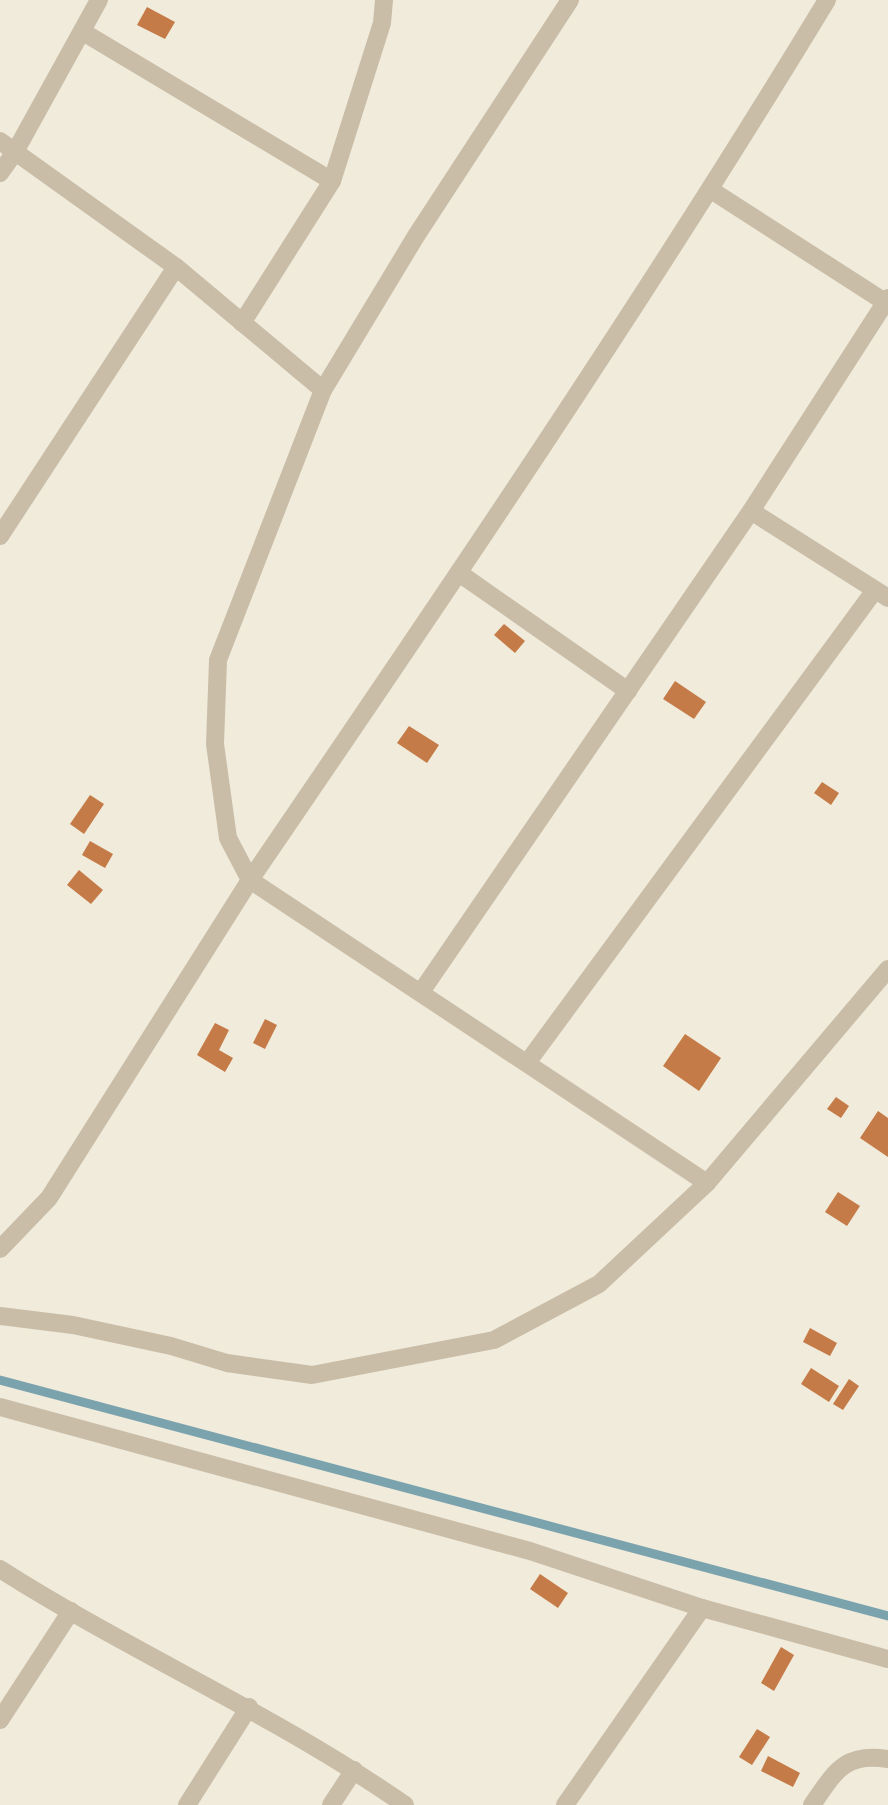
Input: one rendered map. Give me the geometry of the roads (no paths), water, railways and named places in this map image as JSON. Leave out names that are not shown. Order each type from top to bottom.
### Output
[{"type":"street","points":[[0,173],[15,152],[99,0]]},
{"type":"street","points":[[242,323],[332,181],[382,23],[384,0]]},
{"type":"street","points":[[570,0],[416,236],[323,390],[218,660],[215,744],[228,838],[250,880],[707,1183]]},
{"type":"street","points":[[0,1249],[49,1198],[250,880],[459,573],[711,190],[827,0]]},
{"type":"street","points":[[83,32],[332,181]]},
{"type":"street","points":[[0,141],[176,267],[323,390]]},
{"type":"street","points":[[421,992],[751,511],[887,301],[711,190]]},
{"type":"street","points":[[0,537],[176,267]]},
{"type":"street","points":[[527,1063],[881,594],[751,511]]},
{"type":"street","points":[[459,573],[628,691]]},
{"type":"street","points":[[0,1316],[73,1325],[171,1346],[227,1363],[312,1375],[494,1340],[556,1310],[599,1284],[707,1183],[888,969]]},
{"type":"street","points":[[0,1408],[530,1550],[702,1608],[888,1659]]},
{"type":"street","points":[[0,1569],[188,1679],[249,1707],[355,1770],[405,1805]]},
{"type":"street","points":[[565,1805],[702,1608]]},
{"type":"street","points":[[0,1720],[71,1611]]},
{"type":"street","points":[[187,1805],[249,1707]]},
{"type":"street","points":[[812,1805],[837,1769],[862,1755],[888,1759]]},
{"type":"street","points":[[331,1805],[355,1770]]},
{"type":"waterway","points":[[0,1380],[888,1616]]}]
